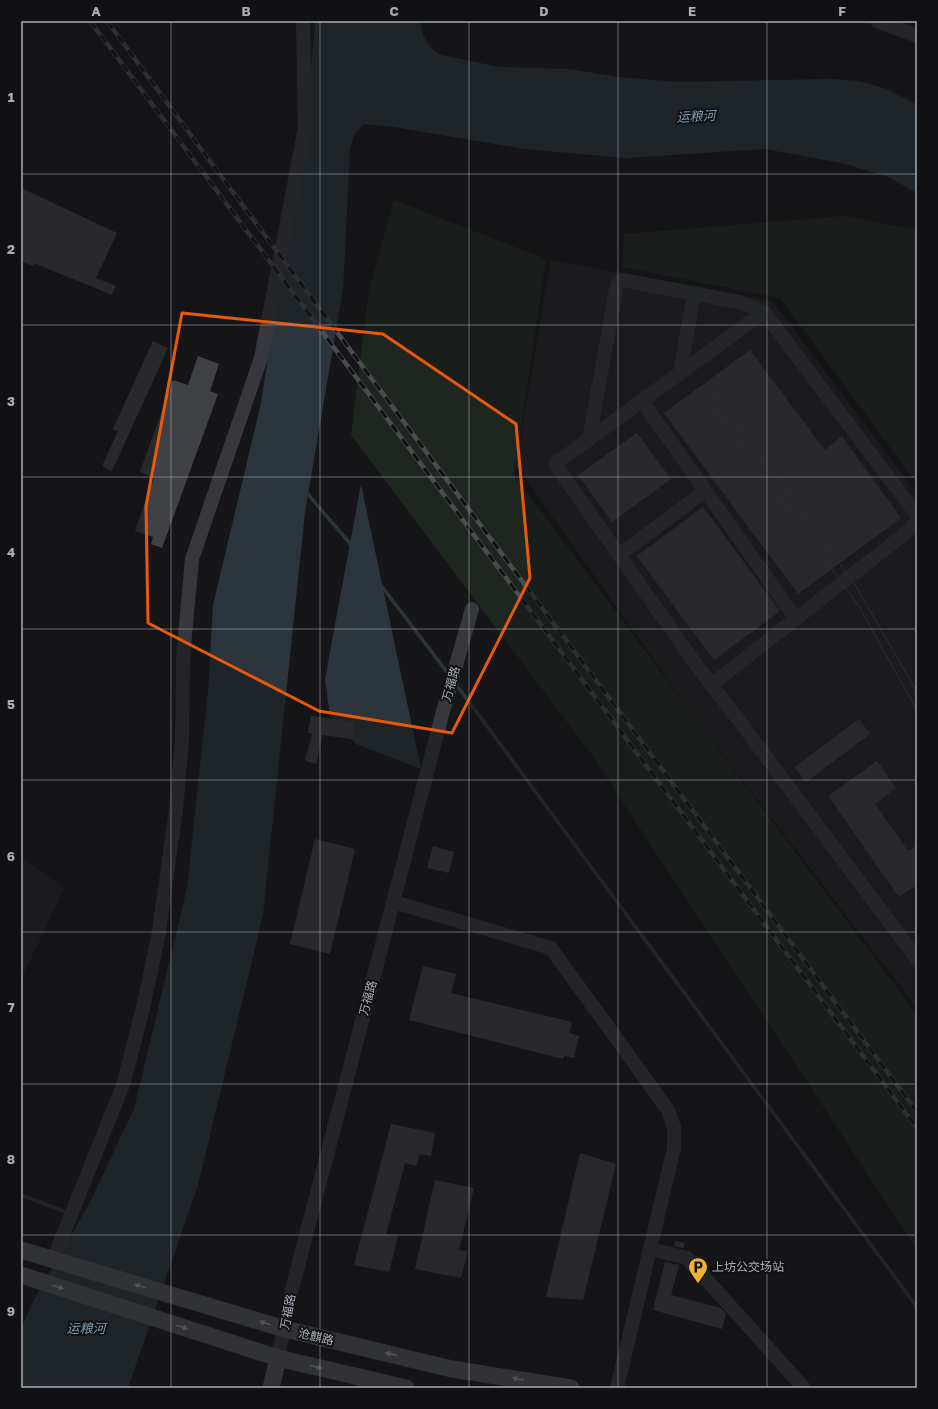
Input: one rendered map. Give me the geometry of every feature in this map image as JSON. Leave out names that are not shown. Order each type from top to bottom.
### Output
[{"type":"main road","name":"沧麒路","points":[[21,1250],[284,1329],[452,1369],[570,1388]]},
{"type":"main road","points":[[21,1275],[278,1358],[406,1388]]},
{"type":"main road","name":"万福路","points":[[271,1388],[278,1358]]},
{"type":"street","points":[[53,1260],[123,1085],[142,1012],[158,938],[176,810],[182,741],[183,658],[192,559],[261,358],[305,127],[303,21]]},
{"type":"street","points":[[878,21],[917,36]]},
{"type":"street","points":[[589,440],[617,284],[622,280],[739,302],[764,312],[917,515]]},
{"type":"street","points":[[680,373],[694,294]]},
{"type":"street","points":[[764,312],[555,464],[710,685],[735,715],[917,959]]},
{"type":"street","points":[[642,401],[796,619]]},
{"type":"street","points":[[618,555],[705,491]]},
{"type":"street","points":[[710,685],[902,536],[917,522]]},
{"type":"street","name":"万福路","points":[[278,1358],[292,1289],[444,707],[472,609]]},
{"type":"street","points":[[393,902],[551,948],[668,1110],[674,1127],[674,1148],[617,1388]]},
{"type":"street","points":[[650,1249],[687,1258],[804,1388]]},
{"type":"highlighted area","points":[[182,313],[383,334],[516,424],[530,578],[452,733],[319,711],[148,623],[146,506]]},
{"type":"shaded area","points":[[394,200],[546,259],[514,475],[917,1015],[917,1249],[591,754],[351,435],[369,289]]},
{"type":"shaded area","points":[[844,216],[917,230],[917,484],[780,298],[622,267],[624,234]]},
{"type":"shaded area","points":[[551,260],[772,301],[917,494],[917,1008],[694,716],[516,465]]},
{"type":"shaded area","points":[[21,856],[64,888],[21,980]]},
{"type":"water","name":"运粮河","points":[[315,21],[420,21],[423,35],[430,48],[441,55],[500,67],[569,69],[618,77],[677,82],[832,79],[859,81],[887,89],[917,105],[917,193],[888,177],[846,164],[765,149],[626,158],[525,149],[394,127],[363,124],[354,135],[350,149],[343,289],[305,512],[263,915],[198,1185],[128,1388],[21,1388],[21,1328],[35,1298],[89,1204],[134,1109],[187,888],[208,691],[213,605],[261,403],[309,91]]},
{"type":"water","points":[[361,484],[421,769],[356,744],[330,716],[325,679]]},
{"type":"building","points":[[21,188],[117,233],[96,278],[116,286],[112,295],[34,263],[33,266],[21,261]]},
{"type":"building","points":[[153,341],[168,348],[112,471],[102,466],[118,431],[113,429]]},
{"type":"building","points":[[750,350],[825,450],[842,436],[901,518],[798,594],[664,413]]},
{"type":"building","points":[[198,356],[219,364],[210,391],[218,394],[162,548],[151,544],[153,537],[135,531],[154,478],[140,472],[173,380],[188,385]]},
{"type":"building","points":[[637,433],[671,479],[612,522],[578,475]]},
{"type":"building","points":[[703,507],[780,611],[714,660],[637,556]]},
{"type":"building","points":[[311,716],[354,722],[352,739],[323,735],[316,764],[305,761],[312,733],[308,733]]},
{"type":"building","points":[[859,719],[870,734],[806,782],[795,767]]},
{"type":"building","points":[[877,761],[896,788],[875,804],[908,851],[917,845],[917,885],[899,897],[828,796]]},
{"type":"building","points":[[315,839],[355,849],[330,954],[290,944]]},
{"type":"building","points":[[433,846],[454,852],[449,873],[427,868]]},
{"type":"building","points":[[423,966],[456,974],[451,993],[572,1022],[569,1033],[579,1036],[574,1058],[564,1056],[563,1059],[409,1020]]},
{"type":"building","points":[[391,1124],[435,1133],[431,1156],[419,1154],[417,1166],[405,1163],[386,1234],[398,1236],[389,1272],[354,1265]]},
{"type":"building","points":[[580,1153],[616,1164],[583,1300],[546,1297]]},
{"type":"building","points":[[435,1180],[474,1188],[459,1250],[468,1251],[461,1278],[415,1269]]},
{"type":"building","points":[[675,1241],[685,1243],[683,1248],[674,1246]]},
{"type":"building","points":[[665,1262],[679,1265],[671,1295],[721,1308],[726,1314],[722,1329],[653,1310]]},
{"type":"waterway","points":[[306,492],[353,547]]},
{"type":"waterway","points":[[380,584],[450,676]]},
{"type":"waterway","points":[[455,683],[917,1307]]},
{"type":"waterway","points":[[21,1195],[69,1213]]},
{"type":"tram line","points":[[713,391],[854,583],[917,692]]},
{"type":"tram line","points":[[706,397],[858,605],[917,710]]},
{"type":"railway","points":[[90,21],[917,1128]]},
{"type":"railway","points":[[107,21],[917,1112]]},
{"type":"place","name":"上坊公交场站","points":[[698,1284]]}]
